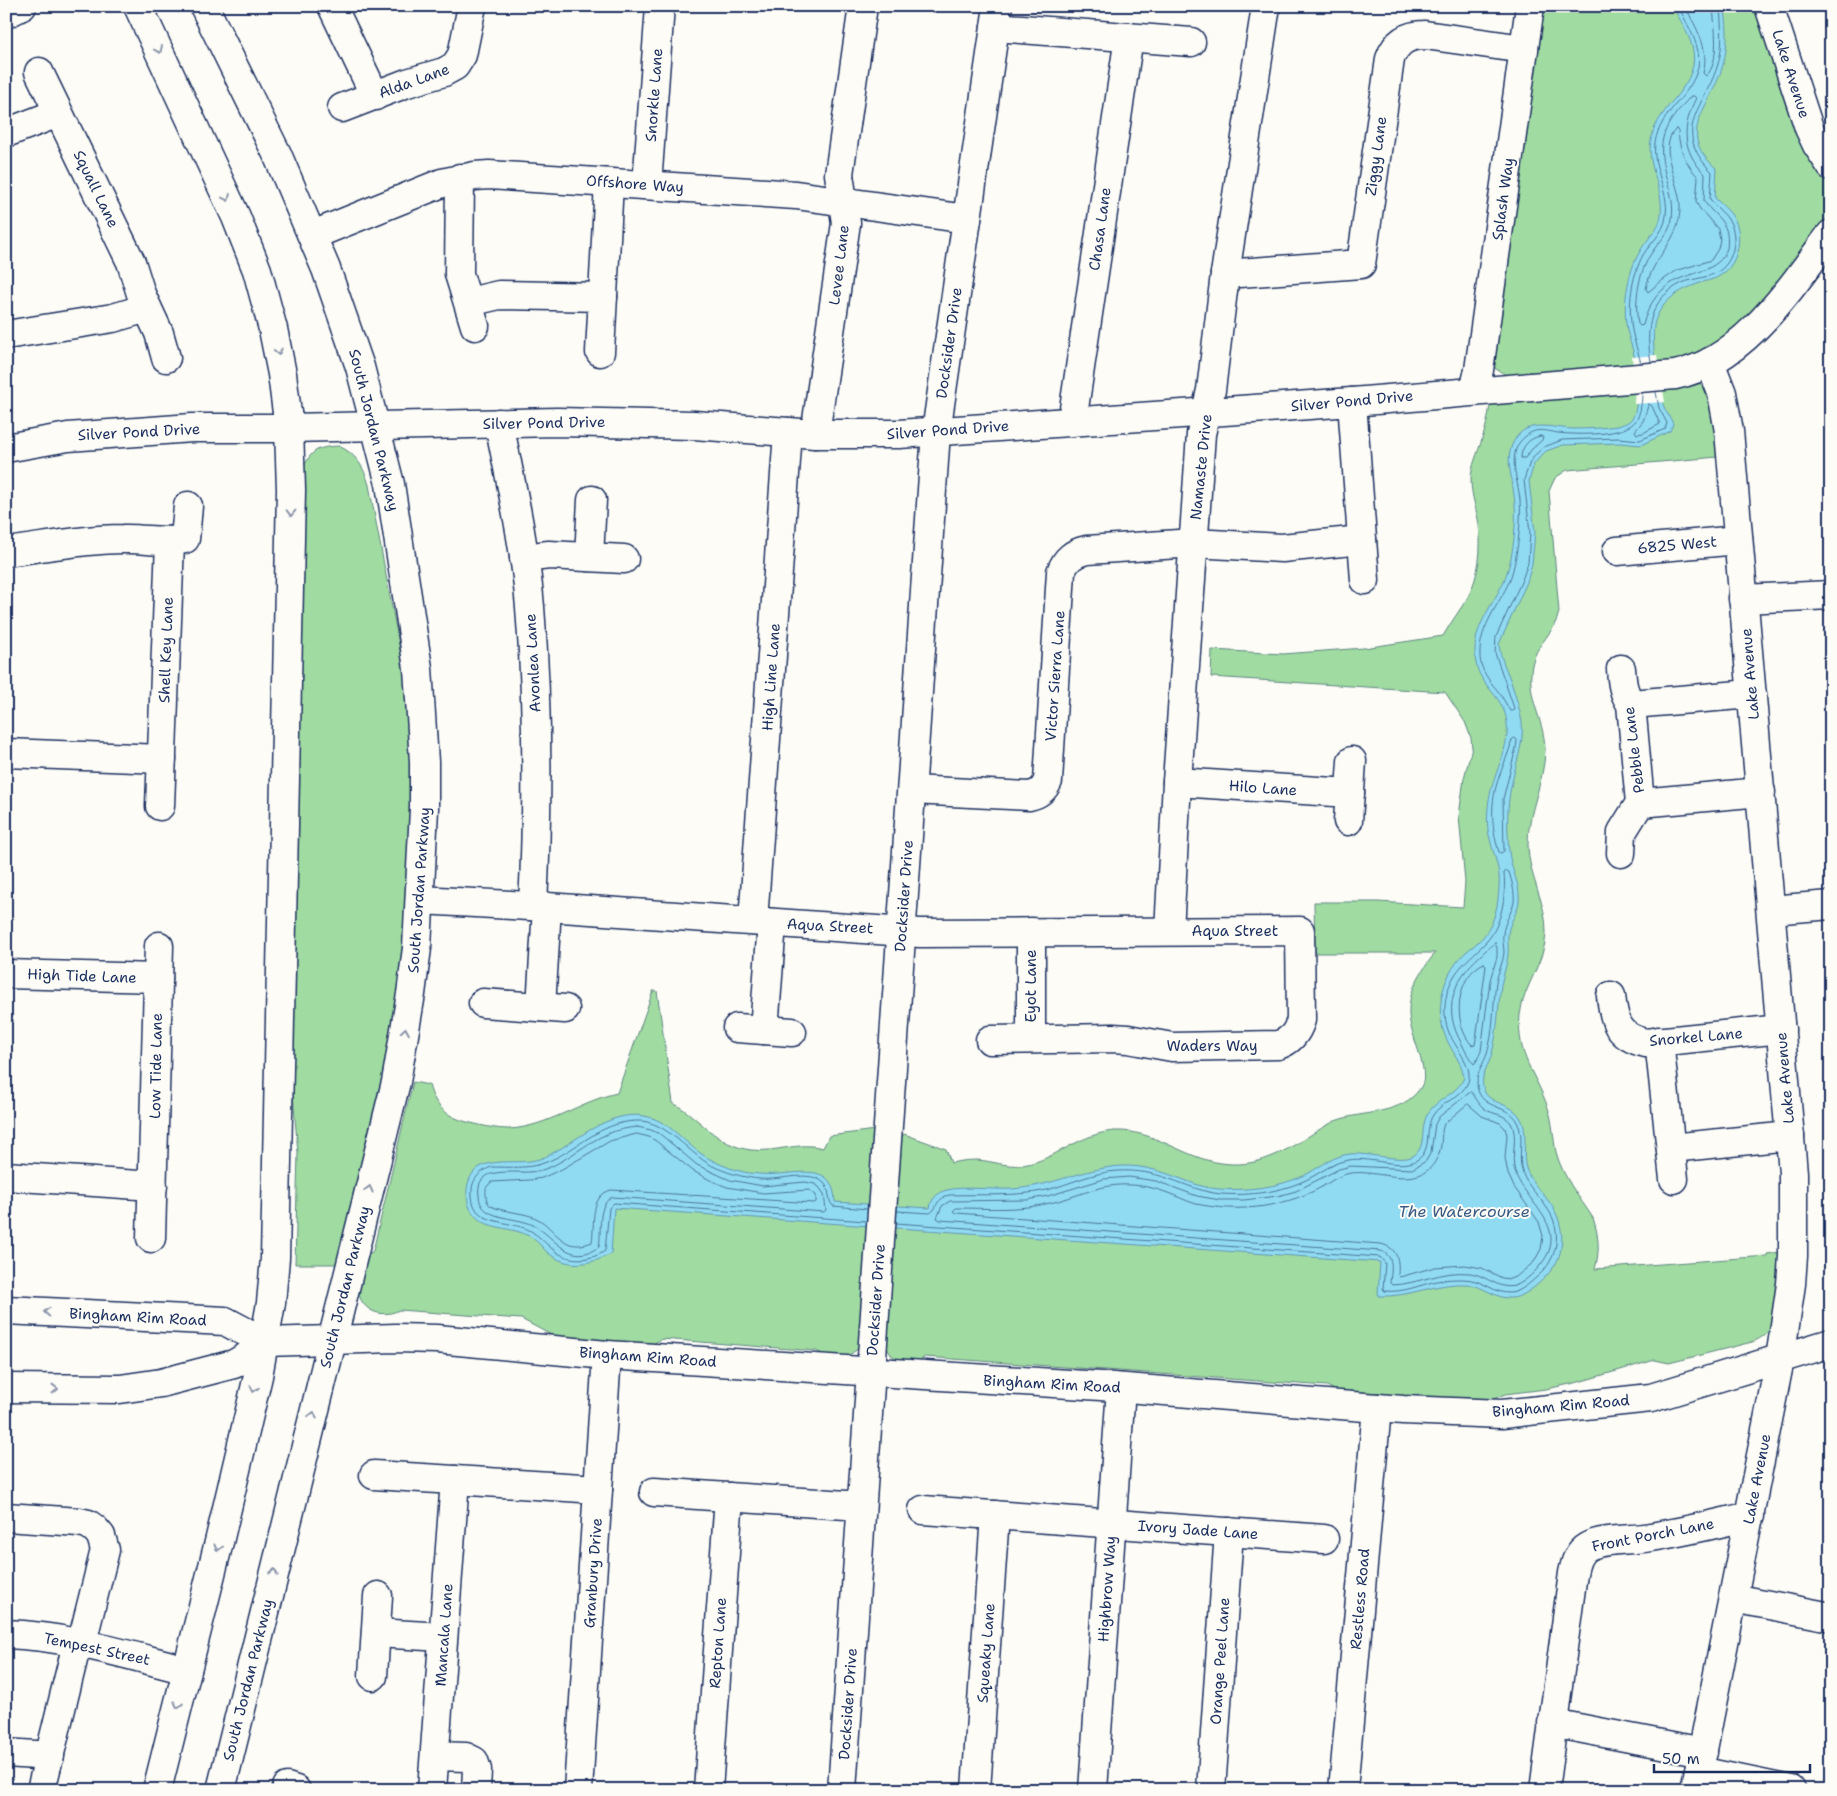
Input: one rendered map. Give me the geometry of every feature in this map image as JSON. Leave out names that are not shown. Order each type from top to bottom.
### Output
[{"type":"street","points":[[6,14],[22,6]]},
{"type":"street","points":[[138,6],[247,243],[263,292],[282,374],[290,428],[291,490],[275,1258],[271,1303],[265,1342],[220,1538],[157,1790]]},
{"type":"street","name":"South Jordan Parkway","points":[[204,6],[277,154],[312,235],[352,342],[390,484],[418,668],[424,772],[420,900],[411,994],[396,1082],[221,1790]]},
{"type":"street","points":[[332,6],[375,96]]},
{"type":"street","name":"Alda Lane","points":[[342,108],[407,83],[444,72],[455,66],[462,55],[472,6]]},
{"type":"street","name":"Snorkle Lane","points":[[647,185],[660,6]]},
{"type":"street","name":"Levee Lane","points":[[815,434],[846,222],[839,174],[863,6]]},
{"type":"street","name":"Namaste Drive","points":[[1169,931],[1177,782],[1202,434],[1211,390],[1226,274],[1266,6]]},
{"type":"street","name":"Splash Way","points":[[1474,391],[1479,370],[1530,6]]},
{"type":"street","name":"Lake Avenue","points":[[1769,6],[1806,119],[1817,145],[1831,166]]},
{"type":"street","points":[[997,16],[1128,37],[1191,42]]},
{"type":"street","name":"Docksider Drive","points":[[842,1790],[936,432],[997,16]]},
{"type":"street","name":"Ziggy Lane","points":[[1226,274],[1361,264],[1390,59],[1392,51],[1402,40],[1410,36],[1425,35],[1524,49]]},
{"type":"street","name":"Chasa Lane","points":[[1072,422],[1128,37]]},
{"type":"street","name":"Squall Lane","points":[[39,72],[131,262],[147,308],[159,333],[166,358]]},
{"type":"street","points":[[6,133],[58,113]]},
{"type":"street","name":"Offshore Way","points":[[312,235],[425,189],[460,178],[506,175],[796,196],[967,219]]},
{"type":"street","points":[[460,178],[459,274],[472,314],[499,295],[604,297]]},
{"type":"street","points":[[600,352],[609,183]]},
{"type":"street","name":"Silver Pond Drive","points":[[6,448],[68,437],[192,428],[290,428],[499,423],[622,422],[815,434],[875,435],[1352,402],[1675,375],[1693,370],[1710,362],[1734,346],[1766,316],[1831,234]]},
{"type":"street","points":[[6,335],[113,318],[147,308]]},
{"type":"street","name":"Lake Avenue","points":[[1699,1771],[1780,1359],[1791,1284],[1794,1189],[1761,792],[1726,410],[1717,378],[1710,362]]},
{"type":"street","points":[[1352,402],[1365,580]]},
{"type":"street","name":"Avonlea Lane","points":[[483,1004],[553,1008],[540,906],[537,759],[530,606],[513,489],[499,423]]},
{"type":"street","name":"High Line Lane","points":[[764,1030],[763,922],[788,432]]},
{"type":"street","points":[[589,557],[592,500]]},
{"type":"street","points":[[6,552],[124,538],[170,542],[185,539],[188,506]]},
{"type":"street","points":[[1194,543],[1282,548],[1362,540]]},
{"type":"street","name":"6825 West","points":[[1617,551],[1738,540]]},
{"type":"street","name":"Shell Key Lane","points":[[160,806],[170,542]]},
{"type":"street","name":"Victor Sierra Lane","points":[[912,790],[1029,796],[1036,795],[1042,791],[1048,780],[1061,572],[1064,564],[1078,552],[1087,550],[1194,543]]},
{"type":"street","points":[[524,558],[549,554],[624,558]]},
{"type":"street","points":[[1743,599],[1831,595]]},
{"type":"street","name":"Pebble Lane","points":[[1621,669],[1623,688],[1631,704],[1640,803],[1622,832],[1620,842],[1621,853]]},
{"type":"street","points":[[1631,704],[1752,694]]},
{"type":"street","points":[[6,753],[162,758]]},
{"type":"street","points":[[1348,821],[1352,761]]},
{"type":"street","name":"Hilo Lane","points":[[1177,782],[1350,793]]},
{"type":"street","name":"Pebble Lane","points":[[1640,803],[1761,792]]},
{"type":"street","name":"Aqua Street","points":[[420,900],[540,906],[902,932],[1300,931]]},
{"type":"street","points":[[1771,910],[1831,905]]},
{"type":"street","name":"Waders Way","points":[[990,1040],[1128,1038],[1172,1047],[1271,1046],[1285,1043],[1296,1033],[1301,1020],[1300,931]]},
{"type":"street","name":"Eyot Lane","points":[[1031,932],[1031,1039]]},
{"type":"street","name":"Low Tide Lane","points":[[151,1238],[159,946]]},
{"type":"street","name":"High Tide Lane","points":[[6,974],[158,978]]},
{"type":"street","name":"Snorkel Lane","points":[[1611,996],[1614,1016],[1623,1032],[1638,1041],[1646,1043],[1781,1029]]},
{"type":"street","points":[[737,1028],[792,1032]]},
{"type":"street","points":[[1659,1041],[1674,1179]]},
{"type":"street","points":[[1671,1148],[1790,1136]]},
{"type":"street","points":[[6,1176],[152,1186]]},
{"type":"street","name":"Bingham Rim Road","points":[[6,1310],[225,1321],[265,1342],[331,1339],[437,1339],[607,1356],[1121,1388],[1377,1408],[1502,1414],[1651,1398],[1831,1343]]},
{"type":"street","points":[[6,1388],[104,1389],[161,1383],[234,1364],[256,1351],[265,1342]]},
{"type":"street","name":"Granbury Drive","points":[[578,1790],[607,1356]]},
{"type":"street","name":"Highbrow Way","points":[[1093,1790],[1121,1388]]},
{"type":"street","name":"Restless Road","points":[[1343,1790],[1377,1408]]},
{"type":"street","points":[[374,1475],[598,1489]]},
{"type":"street","name":"Mancala Lane","points":[[432,1790],[454,1480]]},
{"type":"street","points":[[654,1492],[861,1506]]},
{"type":"street","name":"Repton Lane","points":[[708,1790],[729,1497]]},
{"type":"street","name":"Ivory Jade Lane","points":[[923,1510],[1324,1539]]},
{"type":"street","name":"Squeaky Lane","points":[[976,1790],[996,1515]]},
{"type":"street","name":"Front Porch Lane","points":[[1552,1723],[1573,1573],[1577,1558],[1585,1548],[1598,1543],[1697,1529],[1750,1516]]},
{"type":"street","points":[[6,1517],[88,1524],[101,1536],[104,1550],[88,1620],[74,1656],[42,1790]]},
{"type":"street","name":"Orange Peel Lane","points":[[1211,1790],[1229,1532]]},
{"type":"street","points":[[373,1676],[378,1596]]},
{"type":"street","points":[[1733,1598],[1831,1617]]},
{"type":"street","points":[[376,1633],[443,1637]]},
{"type":"street","name":"Tempest Street","points":[[6,1634],[80,1643],[187,1670]]},
{"type":"street","points":[[1544,1790],[1552,1723],[1699,1771],[1791,1790]]},
{"type":"street","points":[[6,1752],[50,1756]]},
{"type":"street","points":[[435,1756],[466,1757],[474,1761],[477,1770],[476,1790]]},
{"type":"green space","points":[[1539,6],[1758,6],[1817,163],[1831,181],[1831,216],[1770,296],[1721,341],[1693,356],[1672,362],[1508,376],[1496,369],[1492,364]]},
{"type":"green space","points":[[1692,382],[1699,383],[1710,391],[1718,457],[1567,470],[1555,478],[1549,491],[1559,612],[1557,620],[1537,651],[1532,665],[1531,688],[1542,727],[1545,749],[1542,773],[1528,833],[1531,868],[1544,911],[1546,933],[1542,954],[1522,1004],[1520,1015],[1521,1042],[1528,1064],[1550,1113],[1556,1152],[1562,1170],[1593,1218],[1598,1243],[1595,1269],[1767,1256],[1767,1254],[1786,1251],[1775,1322],[1770,1329],[1763,1337],[1752,1342],[1669,1363],[1655,1360],[1575,1383],[1505,1394],[1489,1401],[1338,1392],[1327,1386],[925,1357],[917,1362],[902,1362],[891,1355],[885,1344],[898,1137],[902,1137],[904,1134],[946,1149],[951,1163],[977,1160],[1005,1165],[1022,1165],[1034,1163],[1101,1133],[1114,1131],[1129,1132],[1142,1134],[1207,1160],[1244,1164],[1276,1155],[1335,1121],[1393,1108],[1404,1103],[1421,1087],[1423,1080],[1422,1062],[1410,1022],[1409,1005],[1416,982],[1435,953],[1315,953],[1314,902],[1378,902],[1463,907],[1465,882],[1459,816],[1464,778],[1472,748],[1471,738],[1465,722],[1445,692],[1211,677],[1212,650],[1283,654],[1364,648],[1443,636],[1468,597],[1477,571],[1480,553],[1480,534],[1472,492],[1471,475],[1485,429],[1491,398]]},
{"type":"green space","points":[[339,446],[355,457],[365,472],[369,485],[408,692],[412,792],[405,939],[400,983],[381,1090],[338,1264],[295,1264],[298,1153],[291,1071],[303,470],[309,458],[316,451],[326,447]]},
{"type":"green space","points":[[653,991],[657,991],[673,1103],[718,1137],[738,1147],[751,1150],[769,1150],[796,1146],[823,1148],[829,1136],[875,1130],[861,1345],[851,1354],[834,1357],[816,1351],[662,1339],[651,1345],[557,1338],[521,1319],[399,1310],[384,1314],[377,1313],[366,1306],[361,1300],[359,1293],[360,1274],[367,1255],[373,1251],[413,1082],[429,1085],[439,1106],[450,1115],[463,1121],[509,1129],[537,1124],[551,1119],[590,1102],[617,1093]]},
{"type":"water","name":"The Watercourse","points":[[1673,6],[1724,6],[1727,24],[1726,52],[1718,79],[1701,114],[1696,135],[1705,157],[1717,169],[1715,198],[1735,220],[1739,242],[1735,258],[1727,270],[1717,278],[1681,291],[1668,300],[1658,313],[1653,339],[1655,364],[1665,409],[1673,424],[1670,431],[1641,445],[1619,443],[1563,445],[1546,451],[1534,464],[1529,481],[1535,533],[1532,564],[1527,582],[1499,644],[1502,660],[1510,680],[1522,723],[1521,746],[1511,788],[1508,821],[1511,864],[1518,887],[1519,901],[1509,930],[1508,955],[1501,985],[1496,1036],[1482,1082],[1488,1097],[1510,1108],[1520,1117],[1525,1136],[1524,1155],[1526,1168],[1533,1182],[1550,1203],[1558,1218],[1562,1234],[1561,1250],[1555,1265],[1544,1278],[1525,1294],[1513,1298],[1499,1296],[1474,1285],[1467,1284],[1444,1285],[1401,1295],[1378,1296],[1380,1262],[614,1208],[611,1254],[595,1261],[578,1264],[562,1261],[547,1252],[530,1237],[519,1232],[486,1224],[479,1220],[469,1206],[467,1198],[468,1184],[472,1175],[478,1169],[493,1163],[540,1159],[607,1121],[631,1115],[653,1118],[661,1122],[703,1155],[731,1168],[756,1174],[817,1173],[824,1176],[830,1182],[835,1202],[930,1208],[936,1196],[947,1190],[1026,1187],[1085,1172],[1114,1167],[1148,1168],[1198,1185],[1228,1190],[1258,1188],[1291,1181],[1344,1155],[1357,1154],[1408,1158],[1417,1152],[1422,1143],[1427,1115],[1435,1105],[1461,1084],[1464,1078],[1443,1029],[1440,1008],[1444,988],[1456,963],[1488,931],[1498,901],[1499,875],[1487,824],[1490,796],[1506,740],[1506,717],[1503,708],[1478,671],[1475,650],[1478,632],[1504,581],[1512,554],[1515,533],[1515,511],[1510,451],[1517,436],[1531,427],[1547,426],[1590,429],[1617,426],[1630,421],[1633,417],[1637,403],[1637,377],[1627,330],[1625,305],[1630,275],[1634,264],[1660,218],[1660,195],[1651,159],[1651,140],[1661,116],[1685,84],[1694,60],[1692,46]]},
{"type":"pier","points":[[1657,355],[1665,402],[1634,404],[1635,385],[1632,357]]}]
